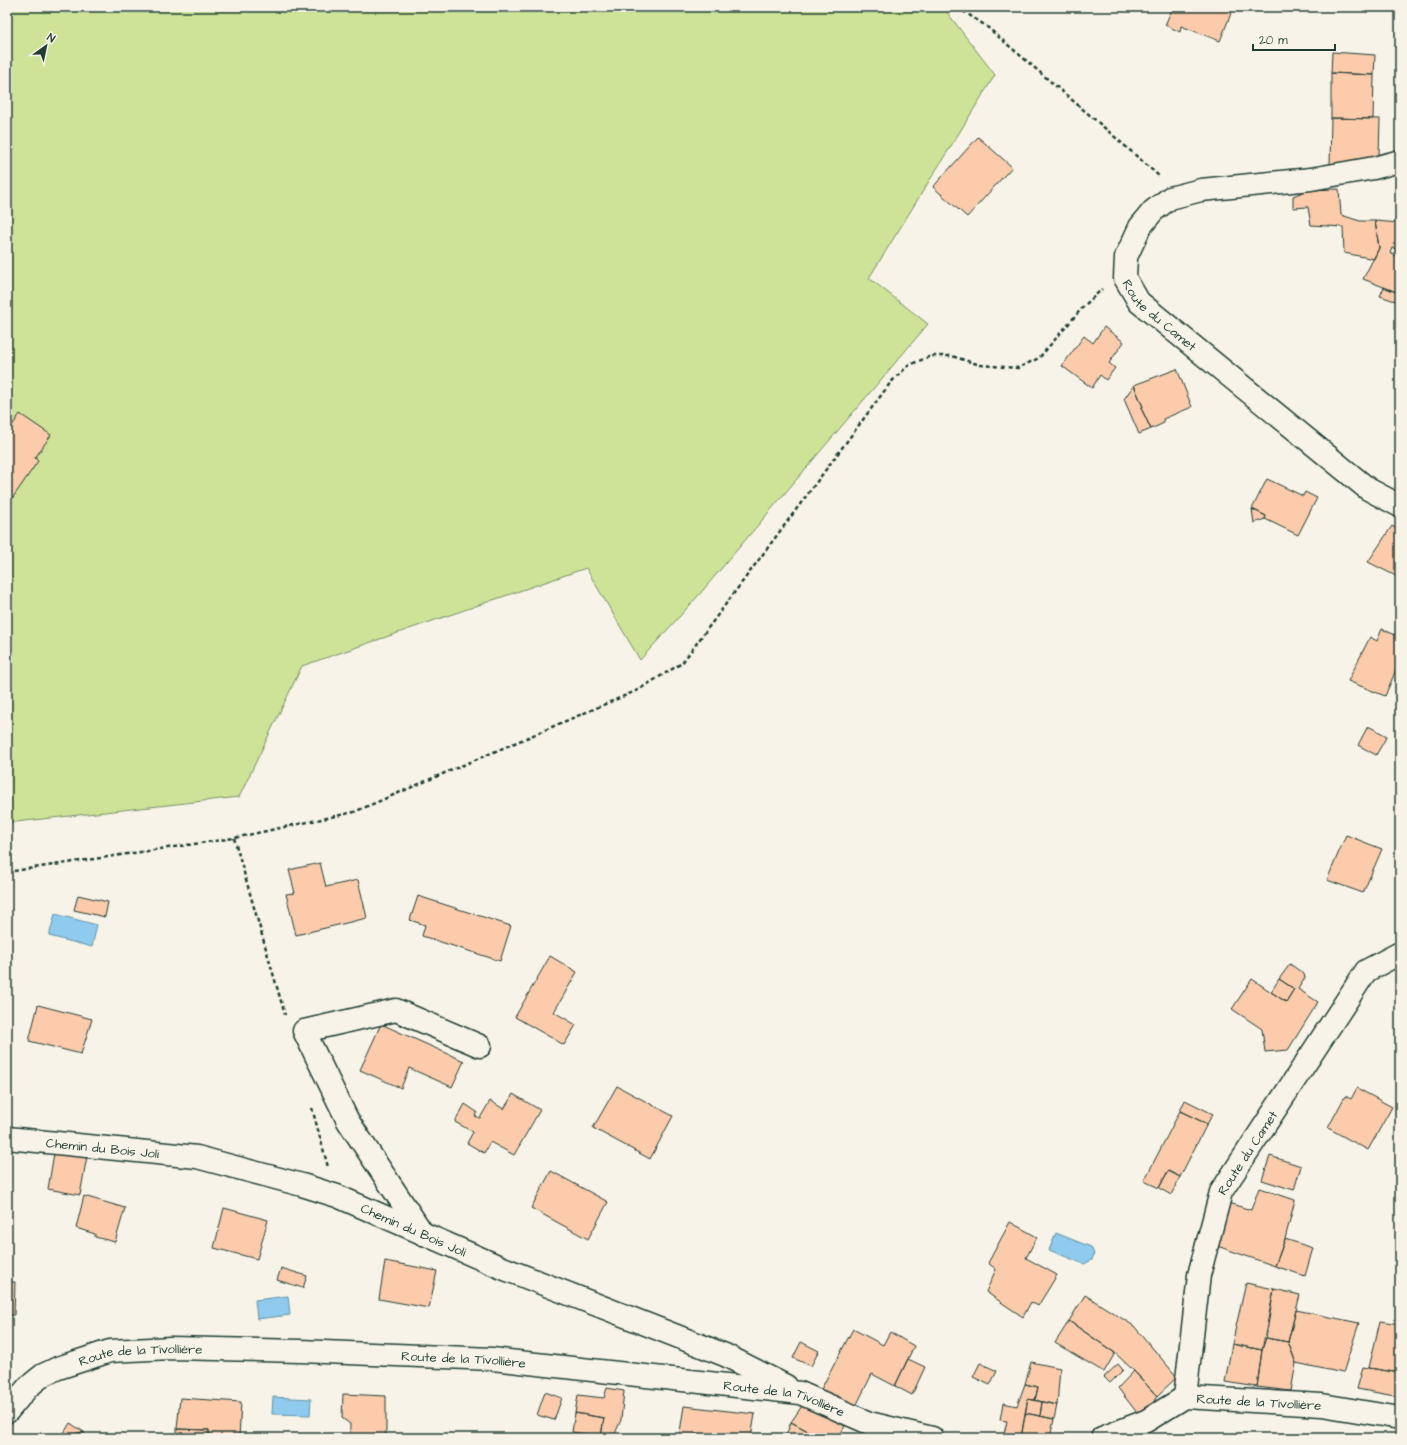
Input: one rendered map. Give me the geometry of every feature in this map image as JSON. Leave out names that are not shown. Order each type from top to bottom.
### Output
[{"type":"street","name":"Route du Camet","points":[[1400,161],[1374,168],[1311,179],[1201,190],[1170,198],[1153,211],[1140,227],[1126,257],[1125,278],[1139,302],[1368,489],[1400,506]]},
{"type":"street","name":"Route du Camet","points":[[1185,1397],[1199,1275],[1221,1192],[1366,971],[1400,953]]},
{"type":"street","points":[[423,1234],[348,1121],[304,1031],[396,1010],[480,1046]]},
{"type":"street","name":"Chemin du Bois Joli","points":[[7,1138],[197,1157],[302,1185],[337,1196],[500,1267],[725,1355],[800,1393]]},
{"type":"street","name":"Route de la Tivollière","points":[[7,1412],[28,1387],[42,1376],[58,1368],[110,1351],[171,1348],[300,1351],[492,1359],[800,1393],[869,1423],[932,1438]]},
{"type":"street","name":"Route de la Tivollière","points":[[1104,1438],[1146,1421],[1185,1397],[1322,1405],[1400,1418]]},
{"type":"path","points":[[957,7],[986,26],[1163,180],[1170,198]]},
{"type":"path","points":[[7,872],[234,838],[354,812],[638,690],[682,663],[891,382],[909,365],[930,356],[952,356],[980,365],[1018,368],[1039,358],[1083,307],[1108,284],[1125,278]]},
{"type":"green space","points":[[7,7],[943,7],[995,75],[869,278],[928,324],[698,596],[640,660],[586,568],[302,666],[239,797],[7,823]]},
{"type":"water","points":[[55,914],[97,925],[92,947],[49,936]]},
{"type":"water","points":[[1056,1233],[1091,1247],[1094,1254],[1092,1260],[1084,1264],[1049,1250]]},
{"type":"water","points":[[288,1296],[290,1315],[257,1319],[255,1300]]},
{"type":"water","points":[[273,1397],[311,1399],[310,1415],[272,1414]]},
{"type":"building","points":[[1173,7],[1222,7],[1232,11],[1220,41],[1181,26],[1180,32],[1165,25]]},
{"type":"building","points":[[1332,52],[1375,55],[1374,75],[1331,73]]},
{"type":"building","points":[[1331,73],[1374,75],[1373,119],[1331,118]]},
{"type":"building","points":[[1331,118],[1380,119],[1379,155],[1376,157],[1330,165]]},
{"type":"building","points":[[978,137],[1012,167],[967,217],[933,187]]},
{"type":"building","points":[[1339,189],[1341,215],[1360,221],[1375,221],[1379,248],[1374,259],[1344,253],[1343,227],[1311,225],[1308,207],[1293,208],[1293,196],[1308,190]]},
{"type":"building","points":[[1375,221],[1400,223],[1400,249],[1392,248],[1390,253],[1400,258],[1399,293],[1363,279],[1379,248]]},
{"type":"building","points":[[1384,287],[1398,293],[1395,301],[1380,296]]},
{"type":"building","points":[[1104,327],[1124,342],[1109,363],[1115,368],[1106,380],[1100,375],[1092,388],[1062,366],[1084,336],[1093,343]]},
{"type":"building","points":[[1177,369],[1192,407],[1163,419],[1164,423],[1151,429],[1141,408],[1143,407],[1134,385]]},
{"type":"building","points":[[1134,385],[1143,407],[1141,408],[1151,429],[1139,434],[1124,399]]},
{"type":"building","points":[[20,414],[51,435],[35,458],[38,461],[7,506],[7,433]]},
{"type":"building","points":[[1267,479],[1303,496],[1305,492],[1317,498],[1298,535],[1265,519],[1266,516],[1252,509]]},
{"type":"building","points":[[1252,509],[1266,516],[1265,519],[1254,523]]},
{"type":"building","points":[[1392,526],[1400,531],[1400,578],[1368,562]]},
{"type":"building","points":[[1382,629],[1400,637],[1400,660],[1385,696],[1348,681],[1370,637],[1377,641]]},
{"type":"building","points":[[1368,726],[1387,736],[1376,755],[1358,745]]},
{"type":"building","points":[[1346,835],[1382,849],[1363,893],[1327,880]]},
{"type":"building","points":[[320,863],[326,887],[358,880],[367,918],[296,935],[286,894],[295,893],[289,870]]},
{"type":"building","points":[[78,895],[108,902],[105,917],[74,910]]},
{"type":"building","points":[[418,896],[511,926],[500,961],[422,936],[425,925],[410,920]]},
{"type":"building","points":[[550,956],[577,972],[554,1012],[576,1025],[564,1045],[515,1017]]},
{"type":"building","points":[[1290,964],[1304,974],[1305,978],[1298,989],[1318,1002],[1288,1050],[1265,1052],[1262,1029],[1232,1009],[1252,979],[1286,1002],[1294,989],[1279,979]]},
{"type":"building","points":[[1279,979],[1294,989],[1286,1002],[1271,992]]},
{"type":"building","points":[[38,1005],[92,1019],[81,1054],[29,1041]]},
{"type":"building","points":[[381,1024],[464,1061],[452,1087],[409,1068],[401,1088],[360,1070]]},
{"type":"building","points":[[617,1086],[673,1116],[650,1159],[593,1128]]},
{"type":"building","points":[[1357,1088],[1392,1107],[1368,1150],[1328,1128],[1345,1096],[1351,1099]]},
{"type":"building","points":[[513,1094],[540,1110],[514,1155],[490,1142],[484,1153],[467,1143],[473,1132],[455,1122],[465,1104],[477,1112],[475,1116],[480,1118],[490,1101],[504,1109]]},
{"type":"building","points":[[1185,1100],[1213,1114],[1207,1124],[1180,1111]]},
{"type":"building","points":[[1180,1111],[1207,1124],[1180,1177],[1168,1171],[1159,1188],[1144,1181]]},
{"type":"building","points":[[54,1153],[87,1156],[80,1195],[48,1189]]},
{"type":"building","points":[[1270,1156],[1301,1166],[1294,1190],[1262,1180]]},
{"type":"building","points":[[551,1171],[608,1202],[588,1239],[531,1208]]},
{"type":"building","points":[[1168,1171],[1180,1177],[1171,1195],[1159,1188]]},
{"type":"building","points":[[1259,1188],[1295,1200],[1285,1239],[1275,1266],[1217,1246],[1228,1203],[1251,1210]]},
{"type":"building","points":[[84,1196],[125,1208],[115,1242],[95,1237],[95,1234],[76,1228]]},
{"type":"building","points":[[224,1208],[268,1220],[257,1259],[214,1248]]},
{"type":"building","points":[[1010,1222],[1037,1237],[1026,1258],[1057,1275],[1038,1306],[1031,1302],[1023,1317],[986,1292],[996,1269],[988,1263]]},
{"type":"building","points":[[1285,1239],[1313,1248],[1305,1276],[1275,1266]]},
{"type":"building","points":[[385,1261],[437,1271],[429,1308],[379,1299]]},
{"type":"building","points":[[281,1268],[307,1276],[303,1288],[277,1280]]},
{"type":"building","points":[[7,1282],[15,1282],[14,1315],[7,1315]]},
{"type":"building","points":[[1246,1283],[1274,1289],[1262,1350],[1232,1344]]},
{"type":"building","points":[[1274,1289],[1300,1295],[1288,1342],[1266,1338]]},
{"type":"building","points":[[1085,1295],[1134,1326],[1177,1377],[1157,1396],[1115,1353],[1069,1321]]},
{"type":"building","points":[[1296,1310],[1359,1323],[1343,1373],[1296,1363],[1288,1342]]},
{"type":"building","points":[[1069,1321],[1115,1353],[1104,1372],[1055,1343]]},
{"type":"building","points":[[1380,1321],[1400,1324],[1400,1373],[1369,1368]]},
{"type":"building","points":[[853,1329],[883,1345],[890,1332],[914,1346],[895,1386],[872,1374],[855,1408],[820,1391]]},
{"type":"building","points":[[1266,1338],[1288,1342],[1296,1363],[1291,1391],[1257,1387],[1262,1350]]},
{"type":"building","points":[[801,1342],[819,1351],[811,1366],[793,1358]]},
{"type":"building","points":[[1232,1344],[1262,1350],[1257,1387],[1225,1382]]},
{"type":"building","points":[[908,1359],[925,1367],[912,1395],[895,1386]]},
{"type":"building","points":[[1031,1362],[1060,1368],[1057,1405],[1035,1400],[1038,1387],[1025,1384]]},
{"type":"building","points":[[980,1363],[997,1371],[990,1385],[973,1377]]},
{"type":"building","points":[[1118,1364],[1123,1370],[1110,1383],[1104,1377]]},
{"type":"building","points":[[1363,1367],[1400,1373],[1400,1397],[1357,1389]]},
{"type":"building","points":[[1134,1371],[1157,1396],[1152,1405],[1138,1414],[1118,1388]]},
{"type":"building","points":[[1025,1384],[1038,1387],[1035,1400],[1028,1399],[1021,1438],[1003,1438],[1007,1421],[1000,1420],[1003,1403],[1017,1406]]},
{"type":"building","points":[[607,1388],[624,1391],[621,1420],[613,1438],[601,1436],[604,1418],[575,1413],[578,1395],[604,1398]]},
{"type":"building","points":[[545,1392],[562,1398],[554,1420],[537,1415]]},
{"type":"building","points":[[343,1394],[386,1396],[386,1435],[373,1435],[373,1438],[350,1438],[350,1424],[342,1418]]},
{"type":"building","points":[[180,1398],[241,1402],[239,1438],[209,1438],[209,1430],[177,1429]]},
{"type":"building","points":[[1028,1399],[1042,1402],[1040,1416],[1025,1413]]},
{"type":"building","points":[[1042,1402],[1057,1405],[1054,1419],[1040,1416]]},
{"type":"building","points":[[804,1403],[845,1426],[838,1438],[821,1438],[791,1422]]},
{"type":"building","points":[[684,1406],[755,1414],[751,1438],[728,1438],[695,1434],[695,1438],[679,1438]]},
{"type":"building","points":[[575,1413],[604,1418],[601,1436],[572,1432]]},
{"type":"building","points":[[1025,1413],[1054,1419],[1050,1438],[1021,1438]]},
{"type":"building","points":[[791,1422],[821,1438],[785,1438]]},
{"type":"building","points":[[70,1423],[84,1432],[62,1436]]},
{"type":"building","points":[[177,1429],[209,1430],[209,1438],[177,1436]]},
{"type":"building","points":[[84,1432],[86,1438],[61,1438],[62,1436]]},
{"type":"building","points":[[695,1434],[728,1438],[695,1438]]}]
